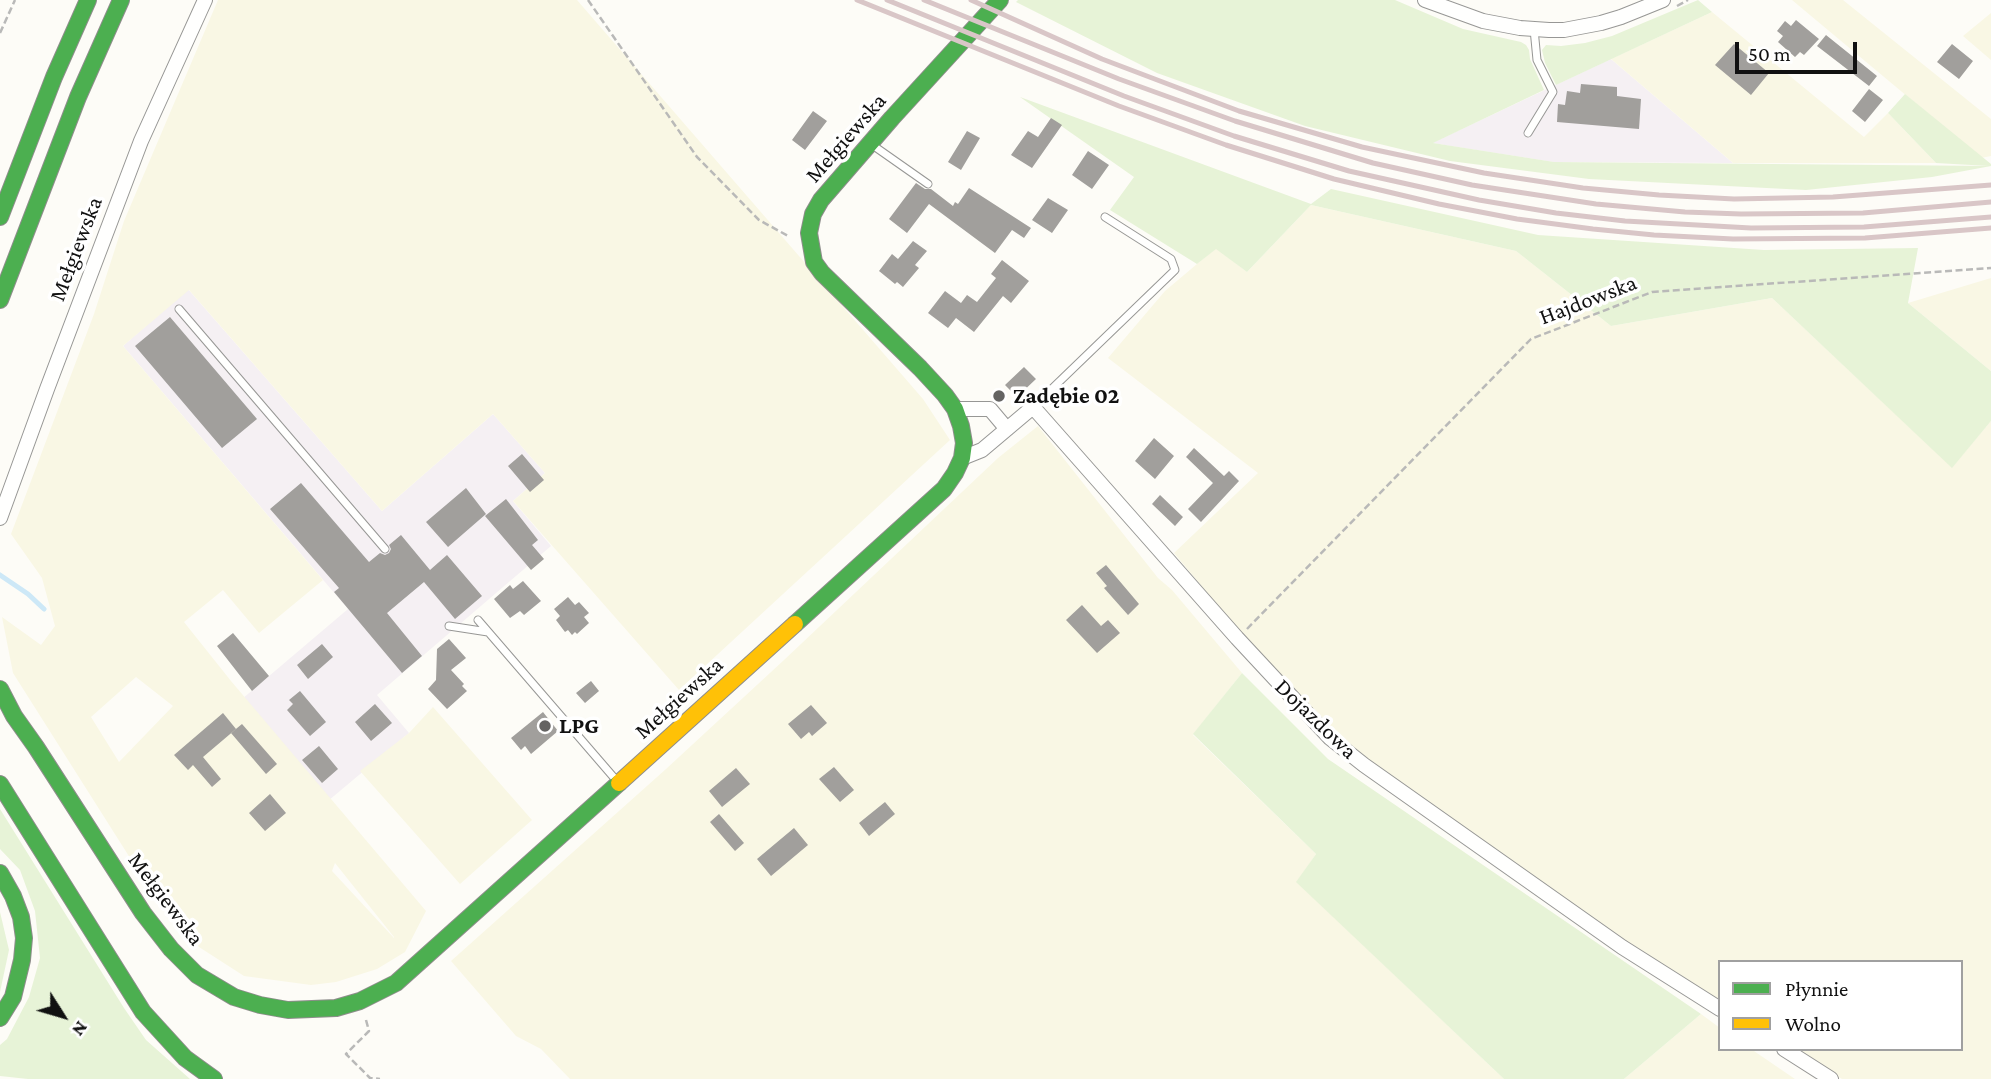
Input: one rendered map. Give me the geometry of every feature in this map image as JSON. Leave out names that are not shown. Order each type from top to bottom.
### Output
[{"type":"main road","points":[[0,217],[54,77],[88,0]]},
{"type":"main road","points":[[0,300],[83,85],[121,0]]},
{"type":"main road","name":"Mełgiewska","points":[[809,240],[813,214],[821,200],[1000,0]]},
{"type":"main road","points":[[809,240],[814,262],[822,274],[920,368],[955,409],[964,443],[962,458]]},
{"type":"main road","name":"Mełgiewska","points":[[0,689],[14,716],[143,913],[171,949],[197,975],[234,997],[260,1005],[288,1010],[336,1008],[360,1001],[396,983],[418,965],[944,489],[962,458]]},
{"type":"main road","points":[[0,784],[143,1012],[185,1058],[214,1079]]},
{"type":"main road","points":[[0,873],[21,917],[24,938],[13,997],[0,1017]]},
{"type":"street","name":"Mełgiewska","points":[[0,518],[141,141],[205,0]]},
{"type":"street","points":[[1425,0],[1483,21],[1534,29],[1564,30],[1621,17],[1663,0]]},
{"type":"street","points":[[962,458],[982,450],[1033,407]]},
{"type":"street","name":"Dojazdowa","points":[[1033,407],[1237,639],[1330,738],[1364,765],[1622,947],[1718,1008]]},
{"type":"street","points":[[955,409],[990,409],[1006,428]]},
{"type":"street","points":[[1787,1051],[1830,1079]]},
{"type":"lane","points":[[1528,133],[1553,92],[1537,60],[1534,29]]},
{"type":"lane","points":[[871,143],[928,184]]},
{"type":"lane","points":[[1033,407],[1175,270],[1171,259],[1105,217]]},
{"type":"lane","points":[[179,309],[385,549]]},
{"type":"lane","points":[[478,620],[619,783]]},
{"type":"lane","points":[[449,626],[488,632]]},
{"type":"path","points":[[0,33],[15,0]]},
{"type":"path","points":[[588,0],[697,157],[759,220],[784,234],[809,240]]},
{"type":"path","name":"Hajdowska","points":[[1237,639],[1531,340],[1652,292],[1991,268]]},
{"type":"path","points":[[360,1001],[369,1031],[346,1054],[370,1078],[380,1079]]},
{"type":"shaded area","points":[[218,0],[577,0],[923,399],[950,440],[679,690],[513,501],[545,473],[493,414],[382,511],[189,290],[123,346],[323,580],[259,633],[223,590],[184,622],[426,911],[405,952],[377,969],[336,982],[311,985],[244,976],[199,947],[144,880],[13,673],[2,617],[41,645],[55,626],[42,578],[11,534],[94,314],[124,221]],"holes":[[[136,677],[173,706],[119,762],[91,717]],[[335,863],[394,937],[394,938],[332,871]]]},
{"type":"shaded area","points":[[1792,0],[1843,0],[1991,119],[1991,156],[1981,158]]},
{"type":"shaded area","points":[[1712,12],[1864,137],[1888,113],[1936,163],[1733,163],[1611,59]]},
{"type":"shaded area","points":[[1991,13],[1991,60],[1963,36]]},
{"type":"shaded area","points":[[1611,59],[1733,163],[1553,162],[1432,143]]},
{"type":"shaded area","points":[[1311,205],[1516,251],[1611,326],[1772,298],[1952,467],[1991,421],[1991,1079],[1842,1079],[1798,1051],[1963,1051],[1963,960],[1718,960],[1718,1000],[1610,931],[1342,743],[1248,642],[1174,553],[1258,473],[1108,358],[1165,291],[1216,248],[1247,272]]},
{"type":"shaded area","points":[[1991,278],[1991,371],[1908,303]]},
{"type":"shaded area","points":[[188,289],[382,511],[493,414],[545,473],[513,501],[551,546],[377,695],[409,733],[328,801],[242,699],[348,609],[123,346]]},
{"type":"shaded area","points":[[1038,426],[1158,578],[1172,590],[1242,673],[1193,735],[1316,854],[1297,882],[1504,1079],[570,1079],[541,1049],[516,1036],[451,961],[666,769],[998,458]]},
{"type":"shaded area","points":[[433,707],[532,820],[460,884],[360,771],[409,733]]},
{"type":"shaded area","points":[[1701,1014],[1718,1027],[1718,1051],[1754,1051],[1795,1079],[1624,1079]]},
{"type":"green space","points":[[1395,0],[1463,29],[1526,45],[1544,90],[1433,143],[1554,162],[1989,166],[1936,163],[1888,113],[1905,94],[1991,166],[1932,177],[1806,190],[1589,179],[1450,161],[1305,126],[1157,73],[1016,2]]},
{"type":"green space","points":[[1698,0],[1712,12],[1556,85],[1545,63],[1542,50],[1546,45],[1585,43],[1612,36]]},
{"type":"green space","points":[[1020,97],[1311,204],[1331,189],[1538,235],[1764,250],[1918,248],[1908,303],[1991,371],[1991,421],[1952,468],[1772,298],[1611,326],[1516,251],[1311,205],[1247,272],[1216,249],[1197,264],[1110,210],[1134,177]]},
{"type":"green space","points":[[1242,673],[1328,759],[1701,1014],[1624,1079],[1504,1079],[1296,882],[1316,854],[1193,734]]},
{"type":"green space","points":[[0,809],[146,1040],[190,1079],[28,1079],[0,1076],[0,1045],[7,1039],[29,997],[40,958],[35,911],[20,870],[0,849]]},
{"type":"green space","points":[[0,912],[9,950],[0,992]]},
{"type":"building","points":[[1796,20],[1819,39],[1804,55],[1800,52],[1795,57],[1778,42],[1783,36],[1777,31],[1785,21],[1791,26]]},
{"type":"building","points":[[1826,35],[1877,76],[1869,86],[1817,46]]},
{"type":"building","points":[[1734,44],[1769,73],[1751,95],[1715,65]]},
{"type":"building","points":[[1952,44],[1973,61],[1959,79],[1937,62]]},
{"type":"building","points":[[1581,84],[1617,87],[1617,96],[1641,99],[1639,129],[1557,122],[1558,104],[1565,105],[1567,91],[1580,93]]},
{"type":"building","points":[[1869,89],[1883,100],[1865,122],[1852,111]]},
{"type":"building","points":[[813,111],[827,121],[805,150],[792,140]]},
{"type":"building","points":[[1051,118],[1062,125],[1032,168],[1011,155],[1028,131],[1038,137]]},
{"type":"building","points":[[967,131],[980,138],[961,170],[948,162]]},
{"type":"building","points":[[1088,151],[1109,165],[1092,189],[1072,175]]},
{"type":"building","points":[[916,183],[925,189],[931,189],[953,206],[955,202],[958,204],[969,188],[1031,228],[1024,238],[1012,230],[995,253],[929,204],[907,233],[889,219]]},
{"type":"building","points":[[1048,198],[1068,210],[1052,233],[1032,220]]},
{"type":"building","points":[[913,241],[927,251],[915,265],[919,268],[903,287],[879,271],[892,254],[898,259]]},
{"type":"building","points":[[1002,260],[1029,281],[1011,303],[1003,296],[974,332],[956,318],[948,328],[928,313],[945,291],[961,303],[967,295],[977,302],[996,278],[991,274]]},
{"type":"building","points":[[170,317],[257,419],[222,448],[135,346]]},
{"type":"building","points":[[1024,367],[1036,379],[1017,397],[1005,385]]},
{"type":"building","points":[[1154,438],[1174,456],[1155,479],[1135,461]]},
{"type":"building","points":[[1194,448],[1224,476],[1229,471],[1239,481],[1201,522],[1188,509],[1213,483],[1186,457]]},
{"type":"building","points":[[522,454],[544,480],[530,492],[508,466]]},
{"type":"building","points":[[301,483],[369,562],[380,553],[389,553],[389,545],[401,535],[430,570],[447,555],[482,596],[455,619],[424,582],[387,613],[422,656],[402,673],[334,592],[339,588],[270,509]]},
{"type":"building","points":[[466,488],[486,514],[448,547],[426,522]]},
{"type":"building","points":[[1160,495],[1183,517],[1175,526],[1152,504]]},
{"type":"building","points":[[506,499],[538,540],[532,545],[544,559],[531,570],[485,516]]},
{"type":"building","points":[[1106,565],[1139,604],[1128,615],[1104,588],[1107,586],[1096,573]]},
{"type":"building","points":[[523,581],[541,601],[524,615],[520,611],[510,618],[494,599],[510,585],[513,589]]},
{"type":"building","points":[[568,597],[575,605],[579,602],[589,613],[584,617],[589,623],[572,635],[568,630],[565,632],[556,620],[560,616],[554,609]]},
{"type":"building","points":[[1082,605],[1101,626],[1108,620],[1120,633],[1097,653],[1066,620]]},
{"type":"building","points":[[233,633],[269,676],[252,691],[217,646]]},
{"type":"building","points":[[449,639],[466,658],[451,670],[467,691],[447,709],[428,689],[436,680],[437,649]]},
{"type":"building","points":[[322,644],[333,657],[308,679],[297,665]]},
{"type":"building","points":[[591,681],[599,691],[585,703],[576,693]]},
{"type":"building","points":[[300,691],[326,722],[310,736],[287,710],[293,704],[289,700]]},
{"type":"building","points":[[375,704],[392,723],[371,741],[355,722]]},
{"type":"building","points":[[811,705],[827,723],[812,736],[809,732],[801,739],[788,724]]},
{"type":"building","points":[[543,712],[558,731],[531,754],[525,746],[521,750],[511,738]]},
{"type":"building","points":[[223,713],[236,729],[203,757],[221,779],[212,787],[193,765],[188,770],[174,755]]},
{"type":"building","points":[[242,724],[277,764],[266,774],[231,733]]},
{"type":"building","points":[[319,746],[338,769],[322,783],[302,760]]},
{"type":"building","points":[[834,767],[854,790],[840,802],[819,779]]},
{"type":"building","points":[[736,768],[750,784],[722,807],[709,791]]},
{"type":"building","points":[[270,794],[286,813],[265,831],[249,813]]},
{"type":"building","points":[[885,802],[895,814],[869,836],[859,823]]},
{"type":"building","points":[[719,814],[744,843],[735,851],[710,822]]},
{"type":"building","points":[[794,828],[808,845],[771,876],[757,859]]},
{"type":"waterway","points":[[0,575],[44,609]]},
{"type":"railway","points":[[857,0],[1119,106],[1226,145],[1334,179],[1439,204],[1517,219],[1593,229],[1733,239],[1865,238],[1991,228]]},
{"type":"railway","points":[[887,0],[1124,96],[1234,136],[1349,171],[1479,200],[1625,221],[1751,228],[1864,227],[1991,217]]},
{"type":"railway","points":[[924,0],[1119,79],[1235,121],[1373,163],[1472,185],[1596,204],[1741,214],[1863,213],[1991,202]]},
{"type":"railway","points":[[971,0],[1102,59],[1239,111],[1362,147],[1484,173],[1583,188],[1734,199],[1833,197],[1991,185]]},
{"type":"traffic: fast","points":[[0,217],[54,77],[88,0]]},
{"type":"traffic: fast","points":[[0,300],[78,97],[121,0]]},
{"type":"traffic: fast","points":[[795,624],[944,489],[962,458],[964,443],[955,409],[945,395],[814,262],[809,233],[813,214],[821,200],[892,118],[1000,0]]},
{"type":"traffic: fast","points":[[0,689],[14,716],[143,913],[171,949],[197,975],[234,997],[288,1010],[336,1008],[360,1001],[396,983],[619,783]]},
{"type":"traffic: fast","points":[[0,784],[143,1012],[185,1058],[214,1079]]},
{"type":"traffic: fast","points":[[0,873],[21,917],[24,938],[13,997],[0,1018]]},
{"type":"traffic: slow","points":[[619,783],[795,624]]},
{"type":"place","name":"Zadębie 02","points":[[999,396]]},
{"type":"place","name":"LPG","points":[[545,726]]}]
